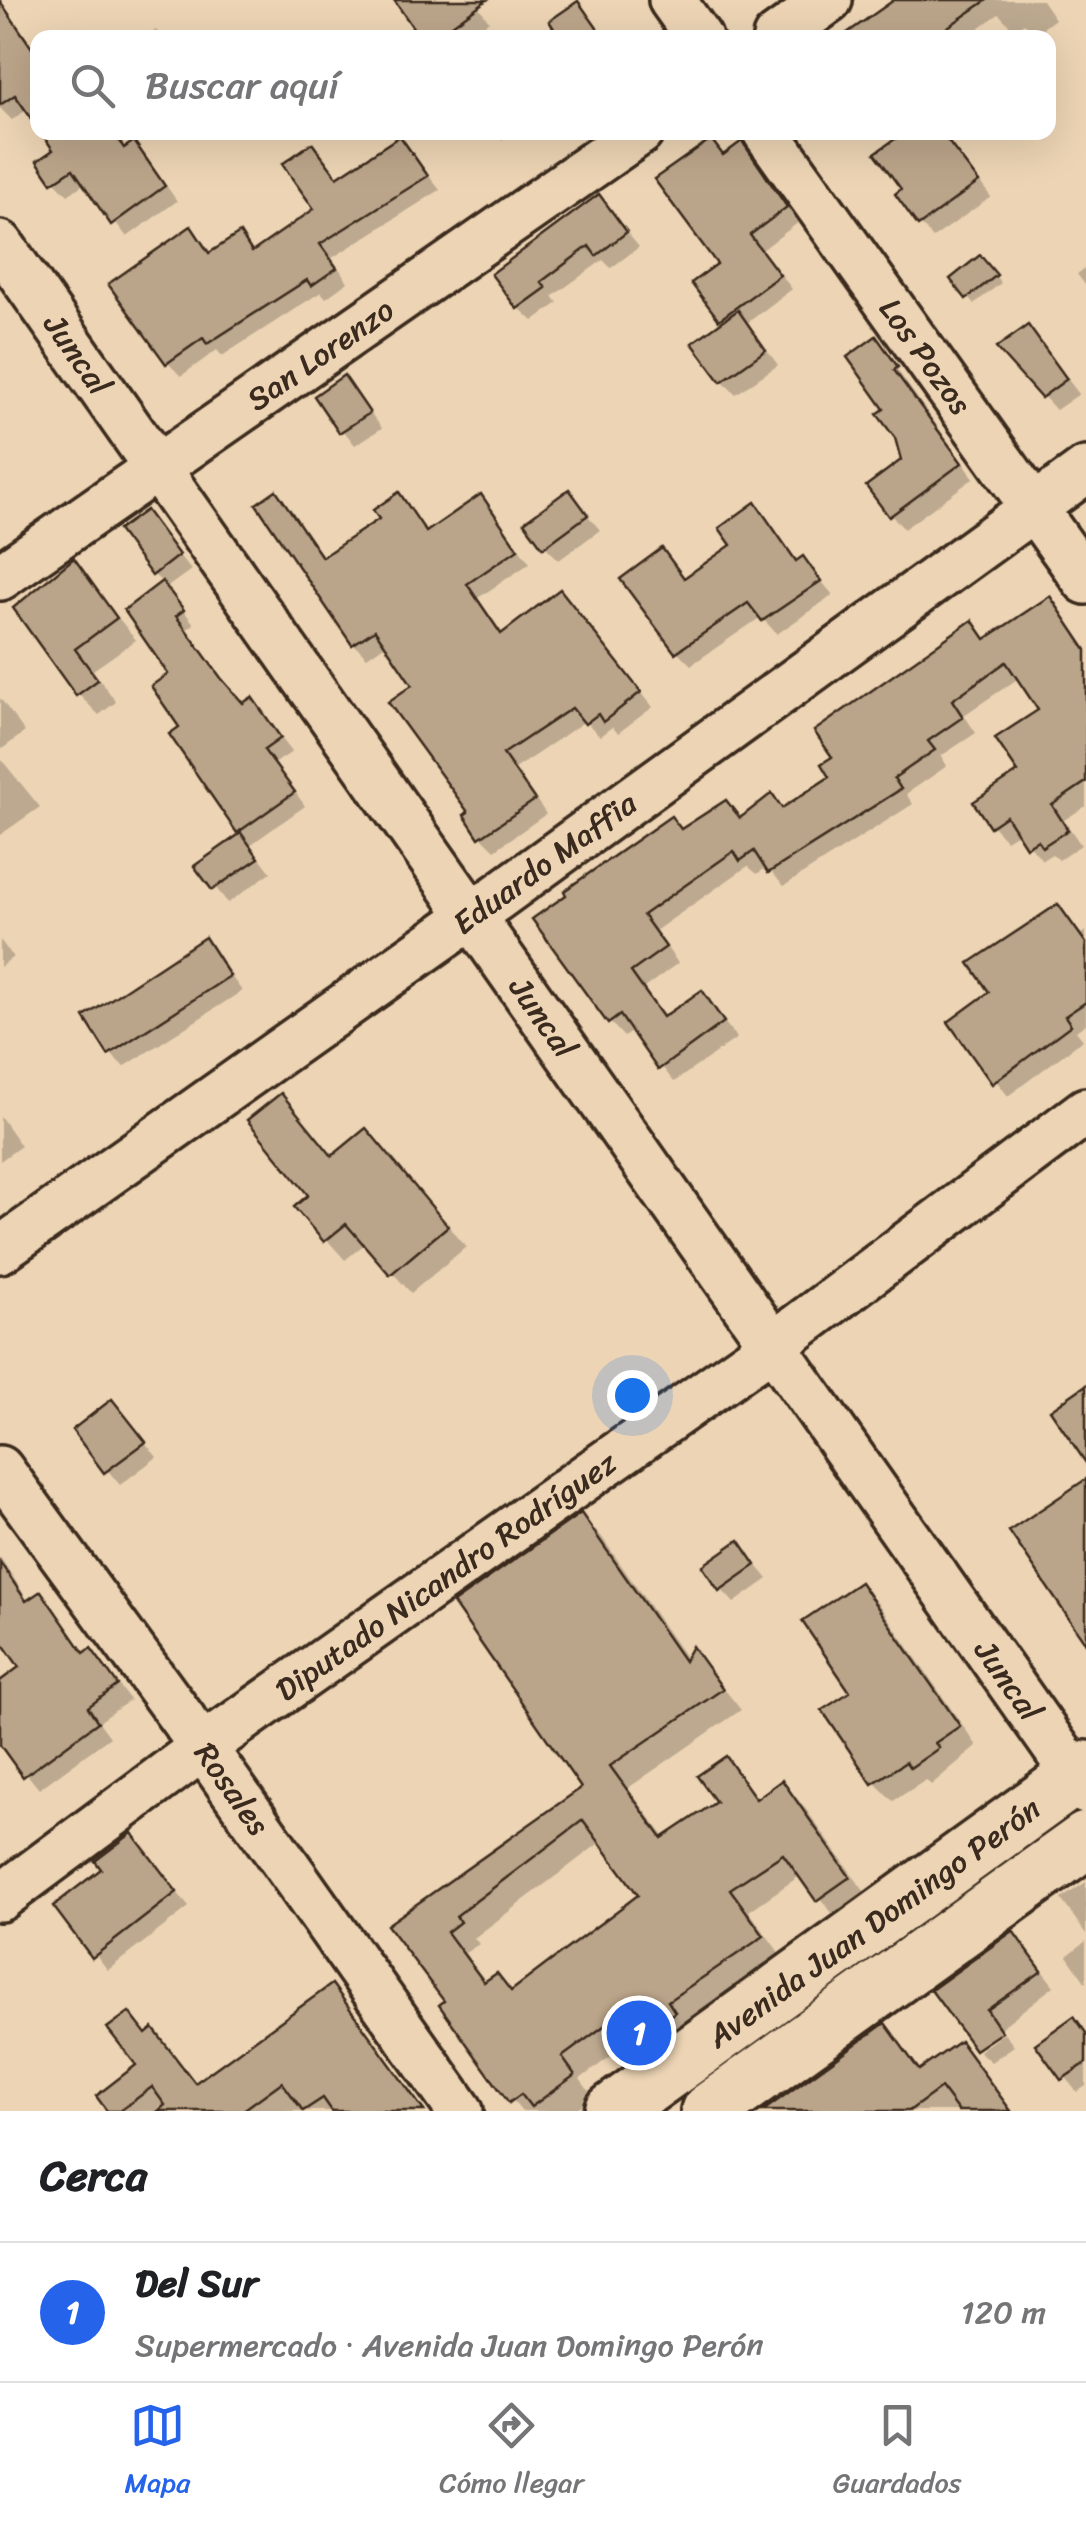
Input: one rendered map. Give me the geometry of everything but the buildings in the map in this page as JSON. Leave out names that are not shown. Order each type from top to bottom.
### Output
[{"type":"main road","name":"Avenida Juan Domingo Perón","points":[[613,2111],[1082,1779]]},
{"type":"main road","name":"Avenida Juan Domingo Perón","points":[[709,2111],[1086,1840]]},
{"type":"street","points":[[672,0],[693,30]]},
{"type":"street","points":[[787,30],[829,0]]},
{"type":"street","name":"San Lorenzo","points":[[0,578],[628,140]]},
{"type":"street","name":"Los Pozos","points":[[772,140],[1086,580]]},
{"type":"street","name":"Juncal","points":[[0,244],[1082,1779]]},
{"type":"street","name":"Eduardo Maffia","points":[[0,1250],[473,916],[1086,470]]},
{"type":"street","name":"Diputado Nicandro Rodríguez","points":[[0,1898],[203,1746],[775,1344],[1086,1111]]},
{"type":"street","name":"Rosales","points":[[0,1469],[203,1746],[460,2111]]},
{"type":"place","name":"Del Sur","points":[[639,2033]]}]
